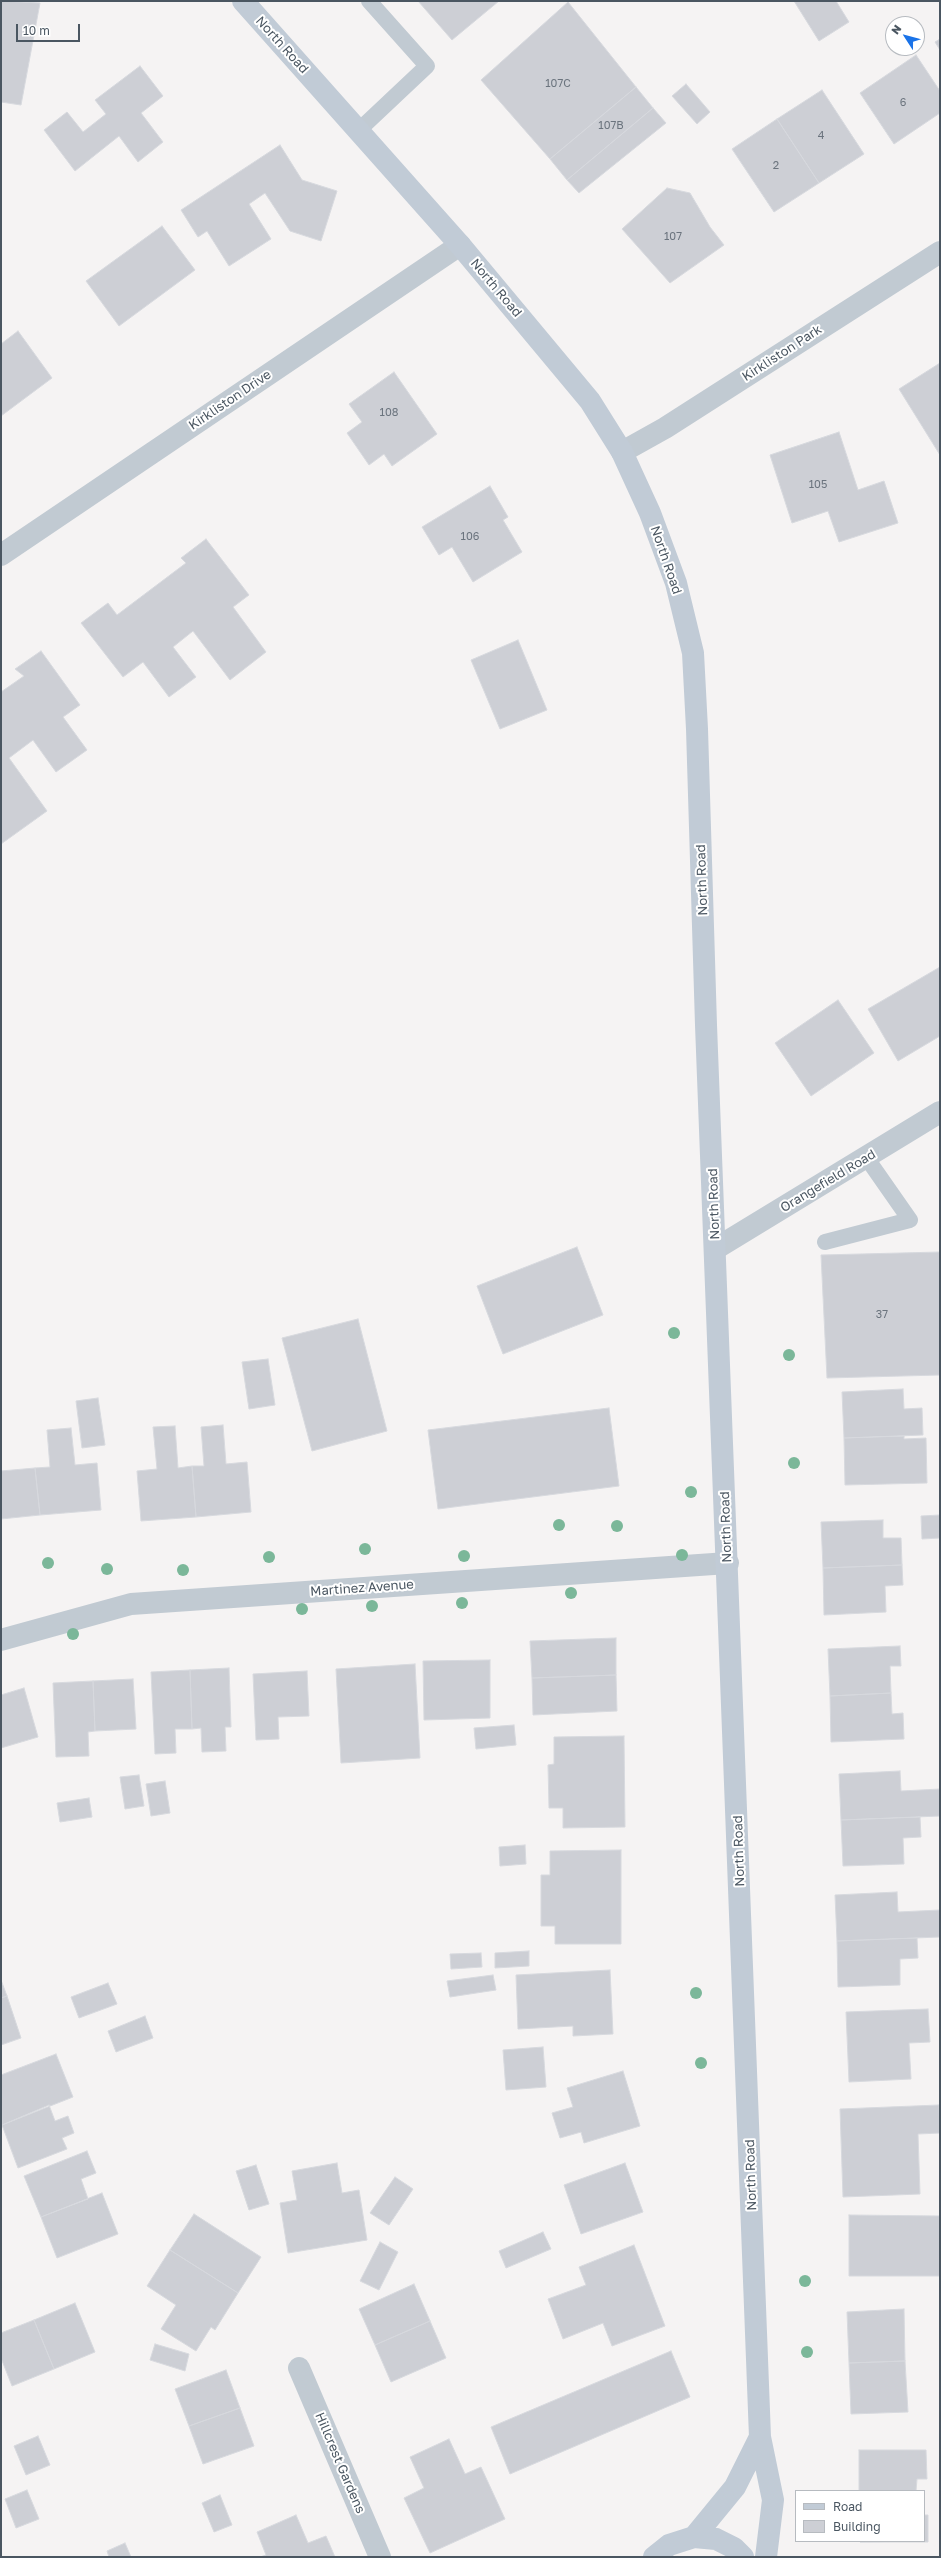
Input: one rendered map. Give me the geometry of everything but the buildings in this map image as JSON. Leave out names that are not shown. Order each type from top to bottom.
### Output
[{"type":"street","name":"North Road","points":[[243,1],[460,245],[590,401],[622,452],[650,513],[676,583],[693,653],[698,729],[706,1025],[728,1563],[760,2437],[735,2487],[694,2537]]},
{"type":"street","name":"Kirkliston Drive","points":[[1,555],[460,245]]},
{"type":"street","name":"Kirkliston Park","points":[[622,452],[665,428],[940,252]]},
{"type":"street","name":"Orangefield Road","points":[[715,1249],[940,1112]]},
{"type":"street","name":"Martinez Avenue","points":[[1,1640],[131,1604],[728,1563]]},
{"type":"street","name":"Hillcrest Gardens","points":[[300,2368],[380,2557]]},
{"type":"street","points":[[760,2437],[772,2500],[766,2557]]},
{"type":"street","points":[[654,2557],[669,2546],[694,2537],[716,2540],[734,2548],[743,2557]]},
{"type":"lane","points":[[358,131],[427,66],[369,1]]},
{"type":"lane","points":[[825,1242],[910,1220],[866,1157]]}]
